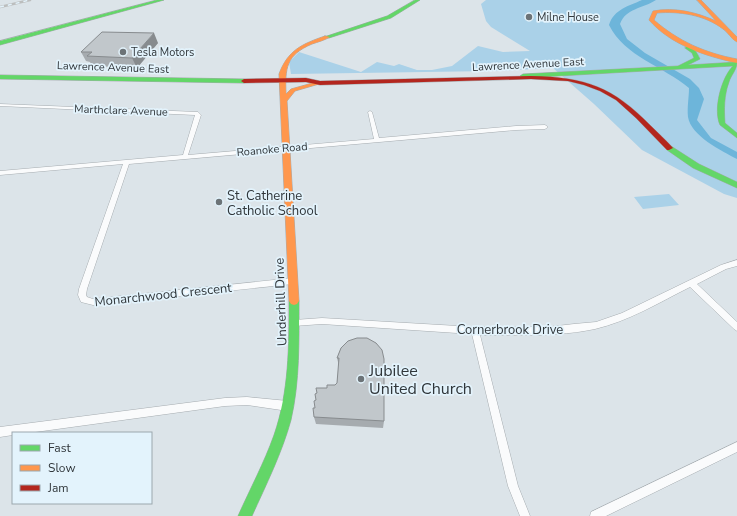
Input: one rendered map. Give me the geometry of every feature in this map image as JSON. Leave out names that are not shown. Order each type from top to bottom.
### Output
[{"type":"main road","points":[[0,43],[162,0]]},
{"type":"main road","points":[[280,83],[285,62],[296,50],[305,44],[389,17],[418,0]]},
{"type":"main road","points":[[699,0],[737,40]]},
{"type":"main road","points":[[708,0],[737,29]]},
{"type":"main road","points":[[667,3],[650,13],[647,17],[653,26],[694,52],[697,56],[694,62],[681,66]]},
{"type":"main road","points":[[726,28],[704,16],[673,10],[655,12],[650,20],[702,54],[737,63]]},
{"type":"main road","points":[[737,63],[727,75],[720,114],[722,124],[737,136]]},
{"type":"main road","name":"Lawrence Avenue East","points":[[3,75],[217,82],[243,86],[280,83],[302,85],[320,83],[476,79],[737,63]]},
{"type":"main road","points":[[476,79],[569,80],[594,86],[623,102],[674,152],[691,164],[737,186]]},
{"type":"main road","name":"Underhill Drive","points":[[245,516],[277,444],[288,406],[294,362],[293,281],[283,101],[280,83]]},
{"type":"main road","points":[[283,101],[293,90],[320,83]]},
{"type":"street","name":"Marthclare Avenue","points":[[0,105],[196,113],[198,115],[197,119],[185,156]]},
{"type":"street","points":[[370,112],[377,140]]},
{"type":"street","name":"Roanoke Road","points":[[0,173],[377,140],[545,128]]},
{"type":"street","name":"Monarchwood Crescent","points":[[127,162],[83,289],[82,295],[84,300],[93,302],[293,281]]},
{"type":"street","name":"Cornerbrook Drive","points":[[294,323],[322,321],[474,330],[561,330],[596,325],[624,316],[724,267],[737,263]]},
{"type":"street","points":[[691,283],[737,327]]},
{"type":"street","points":[[474,330],[513,486],[525,516]]},
{"type":"street","points":[[0,432],[225,402],[247,401],[288,406]]},
{"type":"street","points":[[595,516],[737,448]]},
{"type":"shaded area","points":[[486,0],[737,0],[737,198],[724,194],[642,150],[594,104],[553,68],[491,71],[291,74],[289,62],[299,52],[361,72],[377,62],[394,66],[399,64],[417,70],[432,70],[452,66],[478,46],[503,52],[530,51],[491,27],[486,21],[481,4]]},
{"type":"shaded area","points":[[642,0],[656,0],[635,9],[623,19],[620,24],[627,39],[645,53],[690,79],[699,88],[704,99],[697,120],[711,138],[737,152],[737,159],[723,152],[701,137],[690,124],[688,117],[689,88],[668,73],[634,53],[616,36],[609,25],[614,15],[627,6]]},
{"type":"shaded area","points":[[669,194],[679,205],[643,209],[634,197]]},
{"type":"building","points":[[102,32],[154,33],[132,58],[87,56],[92,52],[81,52]]},
{"type":"building","name":"Jubilee United Church","points":[[357,338],[367,338],[376,343],[382,350],[384,359],[384,421],[314,417],[313,408],[315,408],[314,401],[316,400],[316,388],[327,388],[327,385],[335,385],[337,383],[339,358],[337,358],[341,348],[348,341]]},
{"type":"railway","points":[[0,7],[30,0]]},
{"type":"traffic: fast","points":[[0,43],[162,0]]},
{"type":"traffic: fast","points":[[327,37],[389,17],[418,0]]},
{"type":"traffic: fast","points":[[681,66],[697,59],[694,52],[688,48]]},
{"type":"traffic: fast","points":[[523,76],[737,64]]},
{"type":"traffic: fast","points":[[737,65],[728,76],[725,84],[721,109],[722,124],[737,136]]},
{"type":"traffic: fast","points":[[0,77],[244,81]]},
{"type":"traffic: fast","points":[[669,148],[696,166],[737,185]]},
{"type":"traffic: fast","points":[[245,516],[276,448],[285,419],[293,366],[294,301]]},
{"type":"traffic: slow","points":[[699,0],[737,40]]},
{"type":"traffic: slow","points":[[726,28],[701,16],[674,11],[655,12],[651,20],[680,42],[702,52],[737,61]]},
{"type":"traffic: slow","points":[[294,301],[282,74],[289,59],[299,49],[305,45],[327,37]]},
{"type":"traffic: slow","points":[[283,101],[293,90],[316,84]]},
{"type":"traffic: jam","points":[[477,79],[531,77],[568,80],[586,84],[602,90],[625,104],[669,148]]},
{"type":"traffic: jam","points":[[244,81],[306,80],[320,83],[485,78]]},
{"type":"place","name":"Milne House","points":[[529,17]]},
{"type":"place","name":"Tesla Motors","points":[[123,52]]},
{"type":"place","name":"St. Catherine Catholic School","points":[[219,202]]},
{"type":"place","name":"Jubilee United Church","points":[[361,379]]}]
